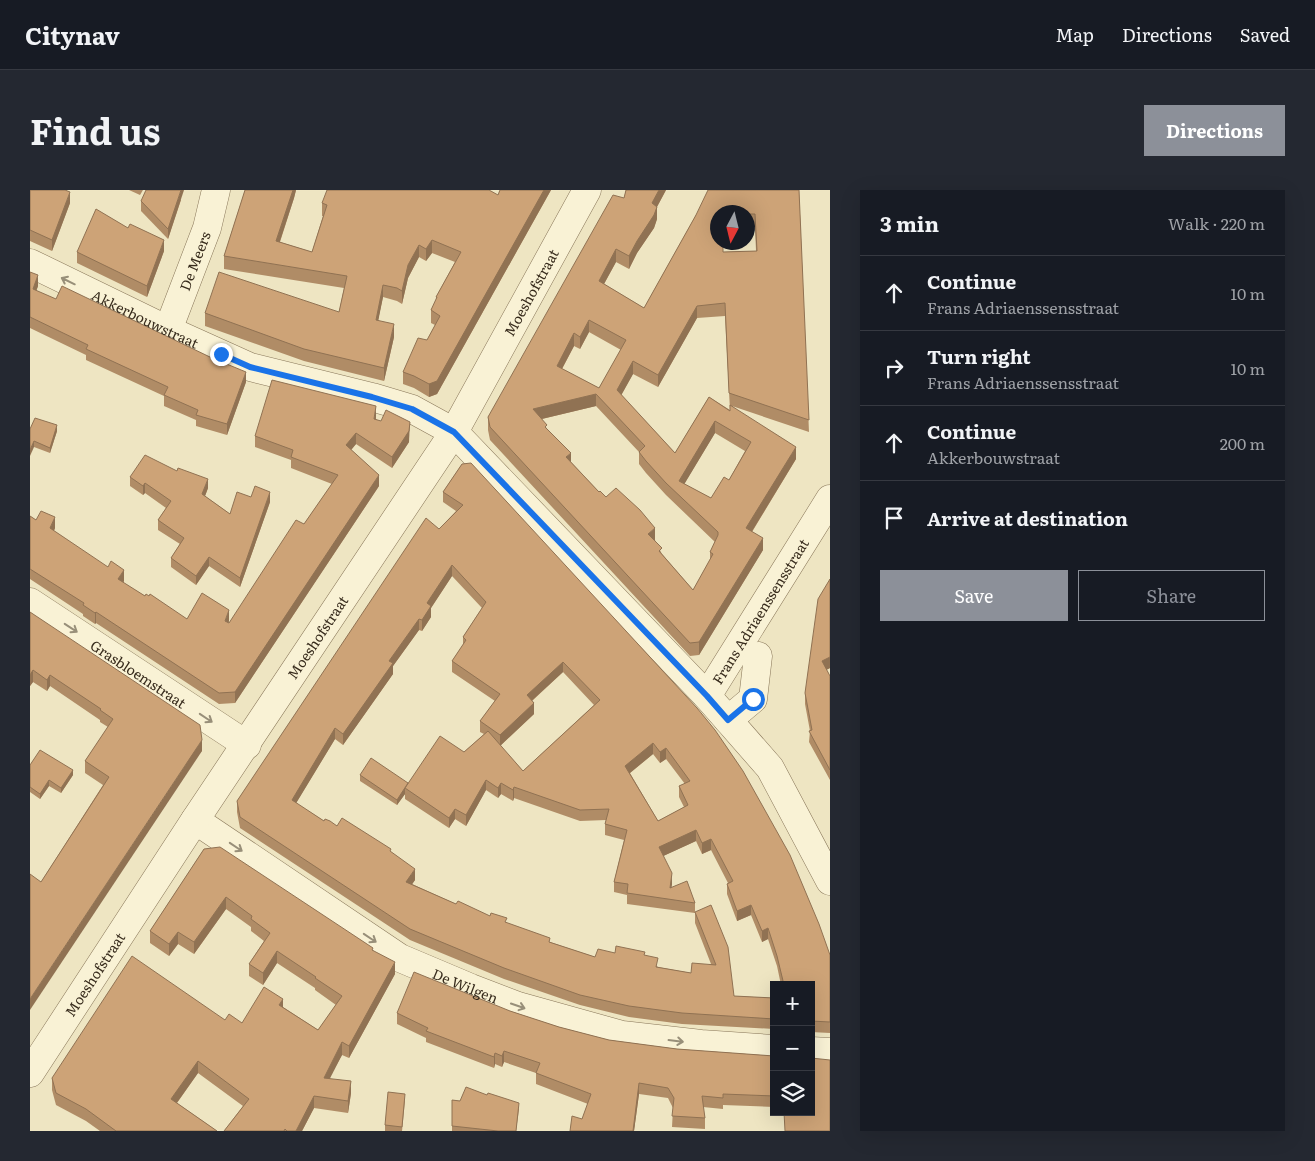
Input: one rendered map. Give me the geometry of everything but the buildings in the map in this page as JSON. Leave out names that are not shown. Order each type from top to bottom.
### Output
[{"type":"street","name":"De Meers","points":[[168,330],[207,228],[216,190]]},
{"type":"street","name":"Moeshofstraat","points":[[30,1073],[195,820],[247,745],[454,432],[588,190]]},
{"type":"street","name":"Akkerbouwstraat","points":[[30,263],[168,330],[250,367],[372,397],[412,409],[454,432],[707,696]]},
{"type":"street","name":"Frans Adriaenssensstraat","points":[[830,499],[707,696],[770,768],[830,881]]},
{"type":"street","name":"Grasbloemstraat","points":[[30,602],[247,745]]},
{"type":"street","name":"Frans Adriaenssensstraat","points":[[728,720],[753,699],[758,656]]},
{"type":"street","name":"De Wilgen","points":[[195,820],[400,958],[470,988],[518,1006],[622,1035],[701,1044],[770,1049]]},
{"type":"street","points":[[815,1051],[830,1052]]},
{"type":"route","points":[[221,354],[250,367],[372,397],[412,409],[454,432],[728,720],[753,699]]}]
